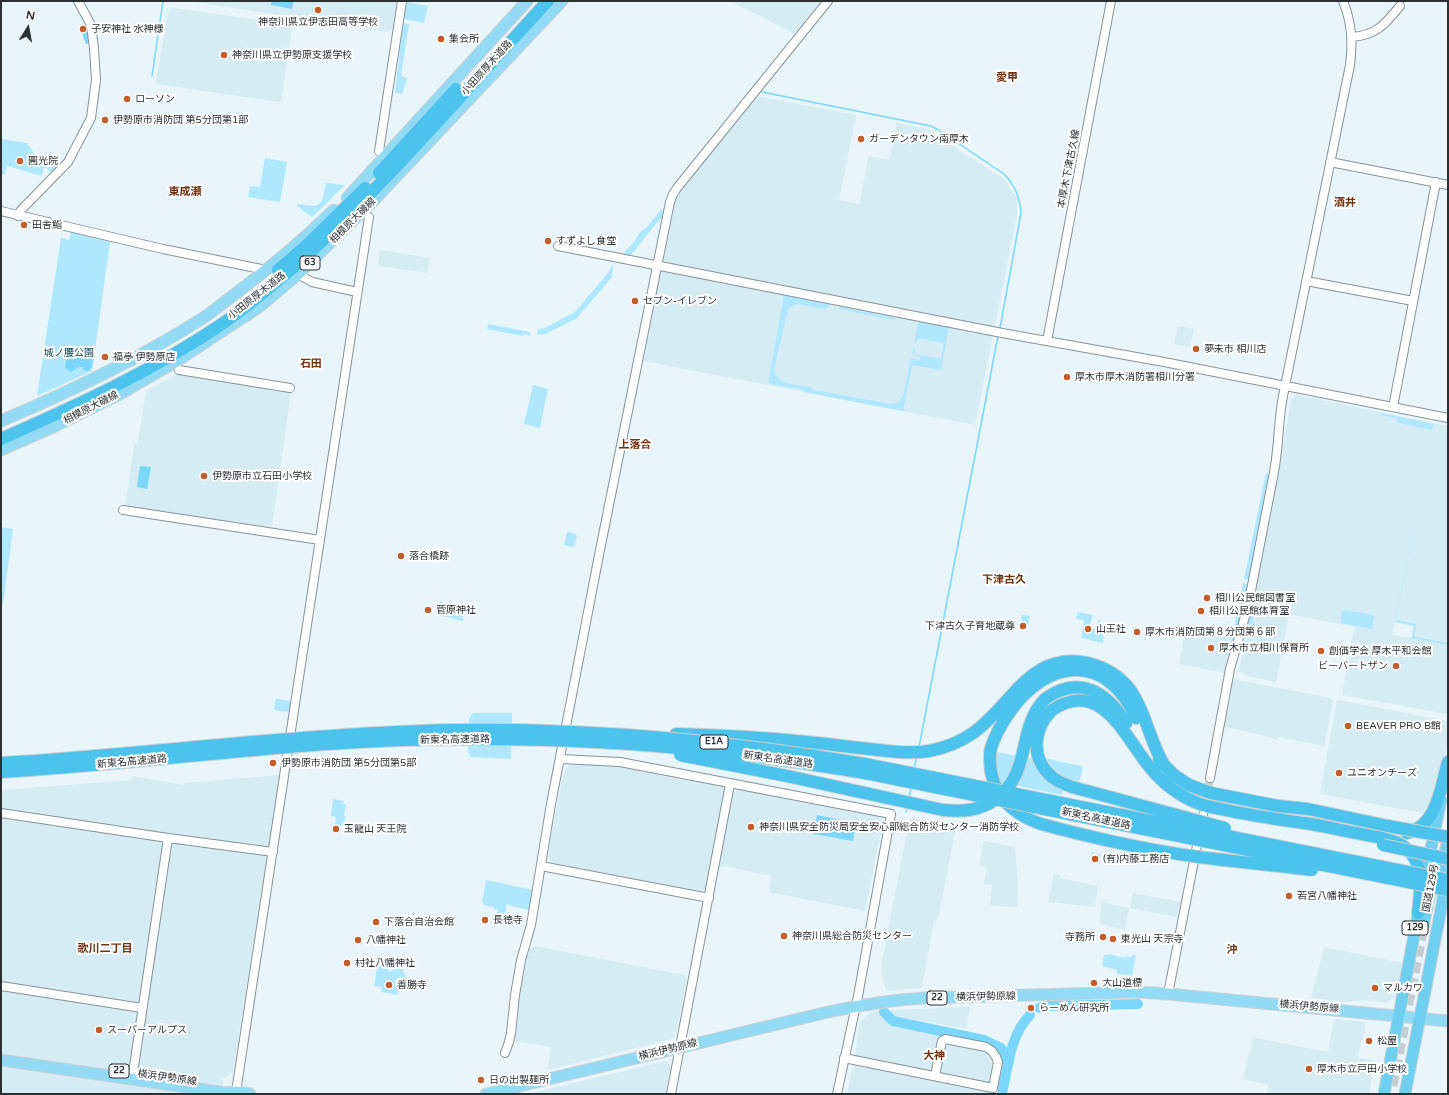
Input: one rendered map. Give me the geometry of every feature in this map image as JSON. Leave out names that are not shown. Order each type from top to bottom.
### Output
[{"type":"highway","name":"小田原厚木道路","points":[[1,430],[75,397],[148,359],[208,323],[256,288],[308,244],[359,194],[536,1]]},
{"type":"highway","name":"小田原厚木道路","points":[[1,439],[78,405],[152,366],[225,322],[262,294],[312,252],[349,216],[411,151],[548,1]]},
{"type":"highway","points":[[616,734],[746,736],[887,751],[915,752],[939,749],[962,740],[984,725],[1023,683],[1045,667],[1068,662],[1083,662],[1110,671],[1130,690],[1136,699],[1153,745],[1164,765]]},
{"type":"highway","points":[[1415,879],[1173,853],[1041,824],[1016,812],[998,792],[990,766],[991,748],[998,730],[1027,690],[1047,676],[1061,671],[1080,670],[1099,675],[1117,688],[1132,708],[1146,743],[1174,775],[1189,785],[1211,793],[1278,806],[1308,809],[1448,838]]},
{"type":"highway","points":[[504,739],[661,752],[736,765],[930,808],[961,811],[984,806],[998,798],[1009,787],[1016,776],[1031,721],[1037,709],[1046,699],[1058,691],[1072,687],[1086,688],[1099,693],[1111,702],[1121,714],[1146,763]]},
{"type":"highway","points":[[1415,879],[1364,860],[1265,839],[1072,787],[1060,782],[1052,776],[1045,769],[1040,760],[1036,742],[1041,724],[1052,710],[1059,705],[1083,700],[1091,702],[1099,706],[1112,717],[1146,763],[1163,781],[1189,800],[1208,807],[1275,820],[1303,828],[1448,859]]},
{"type":"highway","name":"新東名高速道路","points":[[1,763],[56,760],[295,738],[398,732],[515,730],[616,734],[720,743],[794,752],[865,764],[1415,879],[1448,890]]},
{"type":"highway","name":"新東名高速道路","points":[[1,772],[332,744],[399,740],[504,739],[671,747],[793,761],[865,773],[1415,879],[1448,880]]},
{"type":"highway","points":[[1278,806],[1306,816],[1387,833],[1406,834],[1419,828],[1427,822],[1433,812],[1448,762]]},
{"type":"highway","name":"129","points":[[1384,1094],[1448,762]]},
{"type":"highway","name":"国道129号","points":[[1448,802],[1427,928],[1448,838]]},
{"type":"highway","points":[[1275,820],[1305,823],[1386,839],[1403,846],[1413,856],[1419,870],[1420,880],[1418,913]]},
{"type":"highway","name":"129","points":[[1397,1091],[1420,1017],[1448,873]]},
{"type":"main road","name":"相模原大磯線","points":[[1,421],[67,393],[151,349],[204,317],[294,248],[350,196],[527,1]]},
{"type":"main road","name":"相模原大磯線","points":[[1,450],[53,427],[112,398],[176,362],[254,310],[298,274],[373,201],[562,1]]},
{"type":"main road","name":"横浜伊勢原線","points":[[486,1094],[856,1006],[924,998],[1130,992],[1168,994],[1420,1017],[1448,1021]]},
{"type":"main road","name":"横浜伊勢原線","points":[[1,1052],[227,1086],[236,1092]]},
{"type":"main road","name":"横浜伊勢原線","points":[[1,1060],[226,1093],[236,1092],[250,1094]]},
{"type":"street","points":[[18,216],[21,210],[68,162],[91,118],[96,80],[94,43],[91,26],[78,1]]},
{"type":"street","points":[[379,151],[402,1]]},
{"type":"street","points":[[504,1053],[509,1042],[514,995],[521,960],[531,925],[551,804],[670,202],[673,194],[828,1]]},
{"type":"street","name":"本厚木下津古久線","points":[[1047,341],[1110,1]]},
{"type":"street","points":[[1210,778],[1230,669],[1248,606],[1277,458],[1278,424],[1285,386],[1350,65],[1352,37],[1349,20],[1343,1]]},
{"type":"street","points":[[1352,37],[1366,35],[1377,30],[1386,23],[1400,6]]},
{"type":"street","points":[[1330,162],[1448,185]]},
{"type":"street","points":[[1392,407],[1436,182]]},
{"type":"street","points":[[1,211],[163,249],[266,270]]},
{"type":"street","points":[[236,1092],[369,217]]},
{"type":"street","points":[[558,246],[1448,418]]},
{"type":"street","points":[[250,267],[255,274],[255,279]]},
{"type":"street","points":[[298,274],[312,282],[357,292]]},
{"type":"street","points":[[1306,281],[1413,301]]},
{"type":"street","points":[[179,370],[290,388]]},
{"type":"street","points":[[123,510],[320,540]]},
{"type":"street","points":[[561,758],[620,762],[891,814],[856,1006],[837,1094]]},
{"type":"street","points":[[670,1094],[730,784]]},
{"type":"street","points":[[1,812],[168,838],[273,852]]},
{"type":"street","points":[[1168,994],[1203,815]]},
{"type":"street","points":[[133,1073],[168,838]]},
{"type":"street","points":[[541,866],[709,898]]},
{"type":"street","points":[[1,986],[142,1008]]},
{"type":"street","points":[[844,1058],[993,1088],[998,1062],[992,1051],[986,1047],[945,1039],[942,1041],[934,1076]]},
{"type":"shaded area","name":"神奈川県立伊志田高等学校","points":[[189,1],[397,1],[392,30],[388,32]]},
{"type":"shaded area","points":[[272,1],[294,1],[292,9],[271,5]]},
{"type":"shaded area","points":[[730,1],[822,1],[798,32],[793,33]]},
{"type":"shaded area","name":"神奈川県立伊勢原支援学校","points":[[169,7],[291,25],[292,28],[281,101],[279,102],[157,84],[156,82]]},
{"type":"shaded area","points":[[84,26],[90,39],[89,43],[86,44],[80,28]]},
{"type":"shaded area","points":[[756,96],[856,115],[839,200],[859,204],[869,156],[889,160],[897,123],[927,129],[1004,179],[1017,198],[1017,215],[975,425],[643,361],[675,195]]},
{"type":"shaded area","points":[[380,250],[430,258],[427,273],[378,266]]},
{"type":"shaded area","points":[[1178,326],[1194,329],[1190,347],[1174,344]]},
{"type":"shaded area","points":[[71,353],[81,356],[86,354],[93,355],[92,367],[87,371],[83,370],[83,367],[79,367],[71,372],[65,368],[67,356]]},
{"type":"shaded area","name":"伊勢原市立石田小学校","points":[[176,374],[291,392],[272,527],[127,509],[125,507],[134,446],[138,441],[146,391]]},
{"type":"shaded area","points":[[1297,395],[1448,426],[1448,714],[1342,695],[1354,627],[1289,614],[1276,682],[1243,675],[1239,670],[1281,460],[1291,400]],"holes":[[[1395,622],[1414,626],[1411,638],[1392,635]]]},
{"type":"shaded area","points":[[140,466],[151,467],[147,489],[137,487]]},
{"type":"shaded area","points":[[1186,627],[1233,636],[1225,673],[1179,664]]},
{"type":"shaded area","points":[[1233,679],[1331,698],[1333,701],[1324,746],[1278,737],[1277,741],[1270,737],[1223,726],[1231,680]]},
{"type":"shaded area","points":[[1339,700],[1448,721],[1448,746],[1427,814],[1321,794],[1320,792],[1337,701]]},
{"type":"shaded area","points":[[577,763],[617,766],[722,786],[725,790],[736,792],[739,790],[879,816],[883,823],[865,911],[769,892],[771,876],[724,866],[709,872],[706,888],[699,893],[553,863],[548,858],[550,840],[564,772],[570,764]]},
{"type":"shaded area","points":[[280,775],[233,1072],[223,1079],[223,1094],[1,1094],[1,790],[131,780],[132,776],[184,785],[184,783]]},
{"type":"shaded area","points":[[817,815],[856,823],[853,841],[813,834]]},
{"type":"shaded area","points":[[912,818],[956,826],[938,920],[934,920],[922,988],[886,991],[882,973],[882,961],[909,822]]},
{"type":"shaded area","points":[[984,841],[1015,847],[1018,885],[1017,907],[990,906],[992,885],[984,884],[987,867],[979,865]]},
{"type":"shaded area","points":[[1091,851],[1101,854],[1100,864],[1089,862]]},
{"type":"shaded area","points":[[1054,873],[1060,875],[1060,878],[1098,886],[1095,907],[1048,902]]},
{"type":"shaded area","points":[[1133,893],[1180,902],[1177,917],[1130,908]]},
{"type":"shaded area","points":[[1101,902],[1129,908],[1125,930],[1100,924]]},
{"type":"shaded area","points":[[535,946],[684,975],[687,979],[676,1035],[672,1039],[547,1070],[551,1047],[516,1041],[514,1037],[517,999],[525,951]]},
{"type":"shaded area","points":[[1324,947],[1403,963],[1397,995],[1387,1003],[1363,1000],[1348,1002],[1311,998]]},
{"type":"shaded area","points":[[970,1007],[966,1029],[896,1016],[891,1012],[891,1010]]},
{"type":"shaded area","points":[[886,1010],[894,1018],[988,1036],[987,1043],[985,1044],[940,1036],[933,1070],[929,1073],[858,1058],[855,1052],[860,1022],[871,1012]]},
{"type":"shaded area","name":"厚木市立戸田小学校","points":[[1334,1019],[1366,1022],[1358,1057],[1337,1053],[1375,1061],[1369,1094],[1267,1094],[1269,1085],[1244,1079],[1243,1077],[1253,1039],[1256,1038],[1328,1052]]},
{"type":"shaded area","points":[[947,1041],[988,1051],[996,1063],[992,1080],[988,1084],[940,1075],[938,1070],[943,1043]]},
{"type":"shaded area","points":[[666,1061],[671,1065],[665,1094],[527,1094]]},
{"type":"shaded area","points":[[858,1064],[994,1091],[997,1088],[1007,1090],[1006,1094],[847,1094],[852,1069]]},
{"type":"green space","points":[[407,2],[428,6],[424,23],[404,19]]},
{"type":"green space","points":[[403,23],[409,24],[401,76],[407,78],[402,94],[395,93]]},
{"type":"green space","name":"圓光院","points":[[1,139],[27,143],[38,159],[60,164],[52,173],[44,166],[42,176],[7,166],[5,174],[1,174]]},
{"type":"green space","points":[[265,158],[287,162],[280,202],[248,197],[250,186],[260,187]]},
{"type":"green space","points":[[326,183],[345,185],[312,217],[297,206],[297,204],[312,206],[319,204],[323,197]]},
{"type":"green space","points":[[662,208],[662,219],[660,219],[630,256],[624,254],[640,232],[646,228]]},
{"type":"green space","name":"城ノ腰公園","points":[[71,232],[110,242],[92,371],[37,396],[61,238],[69,240]]},
{"type":"green space","points":[[612,265],[612,277],[576,319],[545,334],[537,335],[538,329],[545,328],[575,312],[608,273]]},
{"type":"green space","points":[[784,295],[828,303],[829,306],[824,309],[796,304],[788,309],[774,369],[779,378],[783,381],[793,385],[810,387],[813,390],[891,404],[899,402],[903,397],[911,358],[920,360],[921,357],[912,354],[913,349],[915,349],[914,354],[941,359],[944,343],[918,338],[916,343],[914,342],[919,321],[949,327],[941,370],[912,365],[903,411],[804,392],[804,390],[768,383]]},
{"type":"green space","points":[[839,307],[896,319],[894,320],[839,309]]},
{"type":"green space","points":[[488,324],[530,332],[530,336],[487,329]]},
{"type":"green space","points":[[533,385],[548,389],[540,428],[524,424]]},
{"type":"green space","points":[[1381,413],[1433,424],[1432,430],[1399,423],[1397,418],[1380,415]]},
{"type":"green space","points":[[1425,470],[1396,620],[1416,624],[1415,637],[1448,643],[1448,645],[1412,638],[1414,626],[1395,622]]},
{"type":"green space","points":[[1266,473],[1271,475],[1250,580],[1244,579]]},
{"type":"green space","points":[[1,527],[13,529],[3,604],[1,603]]},
{"type":"green space","points":[[567,532],[577,536],[574,547],[564,545]]},
{"type":"green space","points":[[1243,583],[1250,585],[1225,674]]},
{"type":"green space","points":[[440,601],[442,601],[441,607],[448,608],[448,610],[455,611],[456,605],[464,606],[463,620],[440,615],[436,612],[437,605],[440,606]]},
{"type":"green space","points":[[1251,608],[1255,608],[1251,632],[1246,631]]},
{"type":"green space","points":[[1345,610],[1372,615],[1374,617],[1372,629],[1341,623],[1342,612]]},
{"type":"green space","points":[[1078,612],[1093,615],[1089,627],[1091,629],[1097,629],[1098,620],[1101,621],[1100,626],[1102,630],[1104,630],[1103,643],[1081,638],[1084,620],[1076,619]]},
{"type":"green space","points":[[1022,615],[1030,616],[1028,625],[1021,624]]},
{"type":"green space","points":[[276,699],[291,701],[293,703],[291,711],[285,712],[274,710]]},
{"type":"green space","points":[[473,713],[512,713],[511,759],[471,757],[468,752],[469,718]]},
{"type":"green space","points":[[997,752],[1036,760],[1044,758],[1081,766],[1083,768],[1079,782],[1065,780],[1062,795],[999,782],[996,765]]},
{"type":"green space","points":[[333,799],[344,801],[343,804],[346,804],[344,816],[346,816],[343,826],[335,825],[336,817],[331,816]]},
{"type":"green space","points":[[486,880],[533,890],[530,910],[507,904],[505,914],[497,913],[498,910],[494,909],[494,907],[483,905],[484,903],[482,902]]},
{"type":"green space","points":[[1109,954],[1125,958],[1126,956],[1132,957],[1132,955],[1136,955],[1132,976],[1117,974],[1117,970],[1102,966],[1104,955]]},
{"type":"green space","points":[[379,957],[383,958],[389,972],[401,966],[408,981],[398,987],[398,995],[381,992],[382,987],[374,986]]},
{"type":"waterway","points":[[152,76],[163,1]]},
{"type":"waterway","points":[[762,92],[931,126],[1004,174],[1016,192],[1021,213],[1000,328]]},
{"type":"waterway","points":[[919,747],[998,336]]},
{"type":"waterway","points":[[914,768],[917,756]]},
{"type":"waterway","points":[[909,798],[911,788]]},
{"type":"waterway","points":[[906,812],[907,808]]},
{"type":"waterway","points":[[1039,1008],[1044,1006],[1138,1004]]},
{"type":"waterway","points":[[884,1012],[893,1021],[984,1040],[1001,1048],[1009,1062]]},
{"type":"waterway","points":[[1002,1094],[1008,1062],[1014,1042],[1023,1023],[1030,1015]]},
{"type":"tunnel","points":[[1204,809],[1210,778]]},
{"type":"tunnel","points":[[1392,1086],[1423,927]]},
{"type":"place","name":"神奈川県立伊志田高等学校","points":[[318,10]]},
{"type":"place","name":"子安神社 水神様","points":[[83,29]]},
{"type":"place","name":"集会所","points":[[441,39]]},
{"type":"place","name":"神奈川県立伊勢原支援学校","points":[[224,55]]},
{"type":"place","name":"ローソン","points":[[127,99]]},
{"type":"place","name":"伊勢原市消防団 第5分団第1部","points":[[105,120]]},
{"type":"place","name":"ガーデンタウン南厚木","points":[[861,139]]},
{"type":"place","name":"圓光院","points":[[20,161]]},
{"type":"place","name":"田舎鮨","points":[[24,225]]},
{"type":"place","name":"すずよし食堂","points":[[548,241]]},
{"type":"place","name":"セブン-イレブン","points":[[635,301]]},
{"type":"place","name":"夢未市 相川店","points":[[1196,349]]},
{"type":"place","name":"福亭 伊勢原店","points":[[105,357]]},
{"type":"place","name":"厚木市厚木消防署相川分署","points":[[1067,377]]},
{"type":"place","name":"伊勢原市立石田小学校","points":[[204,476]]},
{"type":"place","name":"落合橋跡","points":[[401,556]]},
{"type":"place","name":"相川公民館図書室","points":[[1207,598]]},
{"type":"place","name":"菅原神社","points":[[428,610]]},
{"type":"place","name":"相川公民館体育室","points":[[1201,611]]},
{"type":"place","name":"下津古久子育地蔵尊","points":[[1023,626]]},
{"type":"place","name":"山王社","points":[[1088,629]]},
{"type":"place","name":"厚木市消防団第８分団第６部","points":[[1137,632]]},
{"type":"place","name":"厚木市立相川保育所","points":[[1211,648]]},
{"type":"place","name":"創価学会 厚木平和会館","points":[[1321,651]]},
{"type":"place","name":"ビーバートザン","points":[[1396,666]]},
{"type":"place","name":"BEAVER PRO B館","points":[[1348,726]]},
{"type":"place","name":"伊勢原市消防団 第5分団第5部","points":[[273,763]]},
{"type":"place","name":"ユニオンチーズ","points":[[1339,773]]},
{"type":"place","name":"神奈川県安全防災局安全安心部総合防災センター消防学校","points":[[751,827]]},
{"type":"place","name":"玉龍山 天王院","points":[[336,829]]},
{"type":"place","name":"(有)内藤工務店","points":[[1095,859]]},
{"type":"place","name":"若宮八幡神社","points":[[1289,896]]},
{"type":"place","name":"長徳寺","points":[[485,920]]},
{"type":"place","name":"下落合自治会館","points":[[376,922]]},
{"type":"place","name":"神奈川県総合防災センター","points":[[784,936]]},
{"type":"place","name":"寺務所","points":[[1103,937]]},
{"type":"place","name":"東光山 天宗寺","points":[[1113,939]]},
{"type":"place","name":"八幡神社","points":[[358,940]]},
{"type":"place","name":"村社八幡神社","points":[[347,963]]},
{"type":"place","name":"大山道標","points":[[1094,983]]},
{"type":"place","name":"善勝寺","points":[[389,985]]},
{"type":"place","name":"マルカワ","points":[[1375,988]]},
{"type":"place","name":"らーめん研究所","points":[[1031,1008]]},
{"type":"place","name":"スーパーアルプス","points":[[99,1030]]},
{"type":"place","name":"松屋","points":[[1369,1041]]},
{"type":"place","name":"厚木市立戸田小学校","points":[[1309,1069]]},
{"type":"place","name":"日の出製麺所","points":[[481,1080]]},
{"type":"district","name":"愛甲","points":[[1007,78]]},
{"type":"district","name":"東成瀬","points":[[185,192]]},
{"type":"district","name":"酒井","points":[[1345,203]]},
{"type":"district","name":"石田","points":[[311,364]]},
{"type":"district","name":"上落合","points":[[635,445]]},
{"type":"district","name":"下津古久","points":[[1004,580]]},
{"type":"district","name":"歌川二丁目","points":[[105,949]]},
{"type":"district","name":"沖","points":[[1232,950]]},
{"type":"district","name":"大神","points":[[934,1056]]}]
